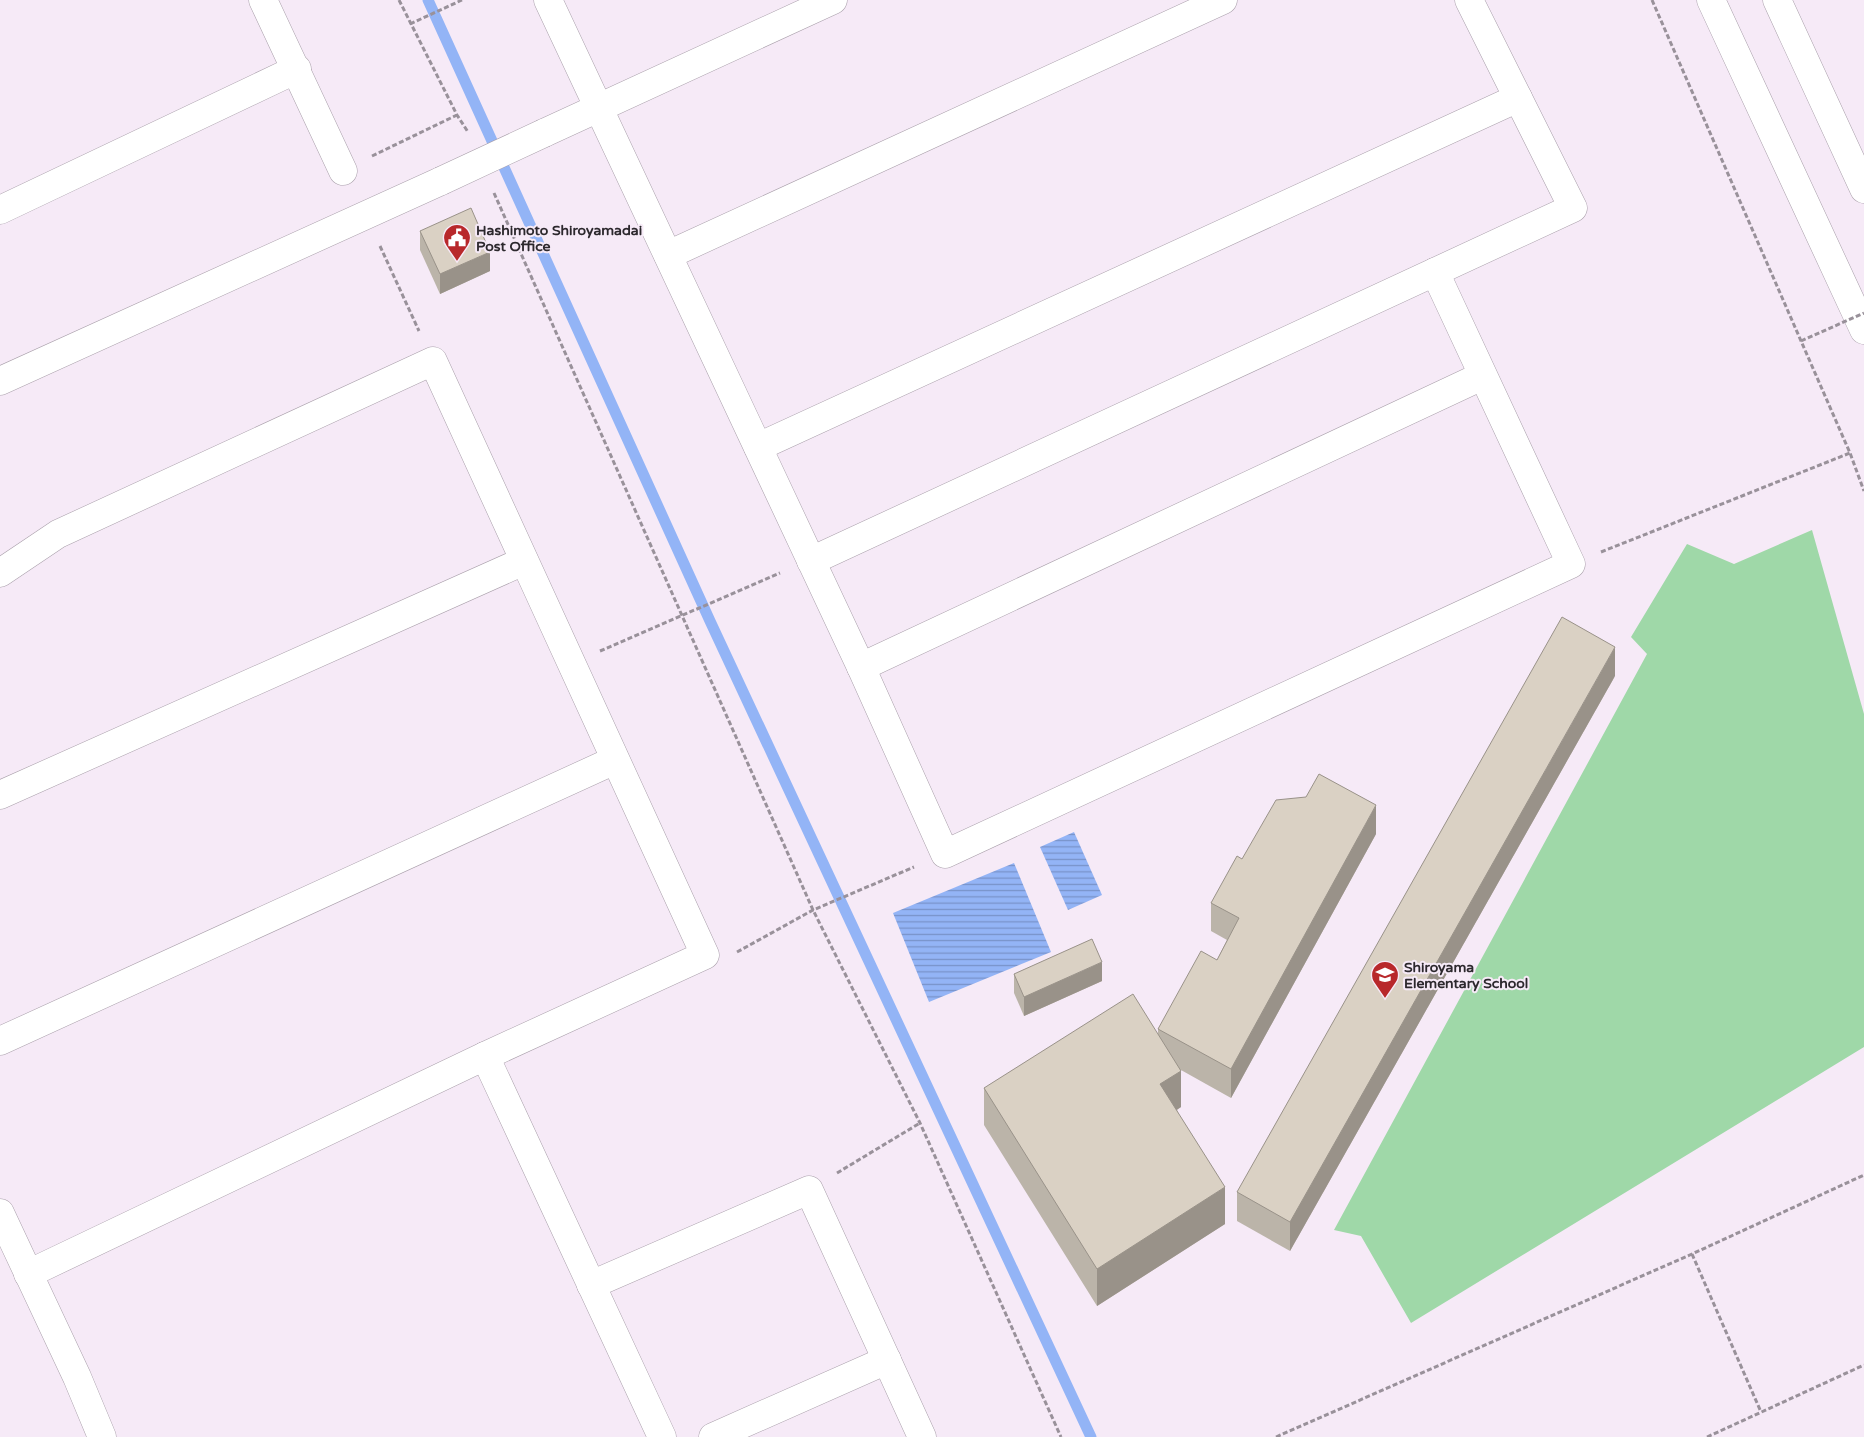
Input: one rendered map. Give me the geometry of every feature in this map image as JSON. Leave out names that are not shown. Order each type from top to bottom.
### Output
[{"type":"street","points":[[263,0],[343,170]]},
{"type":"street","points":[[548,0],[861,667],[944,854],[1571,564],[1435,272]]},
{"type":"street","points":[[1,379],[441,181],[833,0]]},
{"type":"street","points":[[668,255],[1223,0]]},
{"type":"street","points":[[811,561],[1573,208],[1469,0]]},
{"type":"street","points":[[1711,0],[1864,330]]},
{"type":"street","points":[[1777,0],[1864,189]]},
{"type":"street","points":[[0,210],[297,69]]},
{"type":"street","points":[[758,447],[1518,98]]},
{"type":"street","points":[[0,573],[58,534],[433,361],[524,561],[573,663],[615,760],[705,955],[485,1056],[28,1274]]},
{"type":"street","points":[[861,667],[1482,376]]},
{"type":"street","points":[[0,794],[524,561]]},
{"type":"street","points":[[0,1041],[615,760]]},
{"type":"street","points":[[485,1056],[662,1437]]},
{"type":"street","points":[[592,1285],[809,1190],[922,1437]]},
{"type":"street","points":[[0,1214],[77,1377],[102,1437]]},
{"type":"street","points":[[713,1437],[887,1360]]},
{"type":"path","points":[[398,0],[457,115],[469,134]]},
{"type":"path","points":[[410,24],[462,0]]},
{"type":"path","points":[[1652,0],[1802,341],[1850,453],[1864,491]]},
{"type":"path","points":[[343,170],[457,115]]},
{"type":"path","points":[[491,186],[680,615],[813,910],[920,1123],[1061,1437]]},
{"type":"path","points":[[366,215],[433,361]]},
{"type":"path","points":[[1802,341],[1864,313]]},
{"type":"path","points":[[1571,564],[1850,453]]},
{"type":"path","points":[[573,663],[680,615],[811,561]]},
{"type":"path","points":[[705,955],[714,964],[813,910],[944,854]]},
{"type":"path","points":[[809,1190],[920,1123]]},
{"type":"path","points":[[1276,1437],[1692,1254],[1864,1175]]},
{"type":"path","points":[[1692,1254],[1761,1412]]},
{"type":"path","points":[[1707,1437],[1864,1365]]},
{"type":"green space","points":[[1812,530],[1864,714],[1864,1047],[1411,1323],[1361,1236],[1334,1230],[1647,654],[1631,637],[1687,544],[1734,564]]},
{"type":"water","points":[[1074,832],[1102,895],[1068,910],[1040,847]]},
{"type":"water","points":[[1014,863],[1051,952],[929,1002],[893,913]]},
{"type":"building","points":[[471,208],[490,252],[440,274],[420,231]]},
{"type":"building","points":[[1562,617],[1615,647],[1290,1222],[1237,1192]]},
{"type":"building","points":[[1319,774],[1376,805],[1231,1069],[1158,1029],[1201,951],[1217,960],[1239,918],[1211,903],[1237,856],[1242,859],[1276,800],[1306,797]]},
{"type":"building","points":[[1092,939],[1102,962],[1024,997],[1014,974]]},
{"type":"building","points":[[1133,994],[1181,1071],[1160,1084],[1225,1187],[1097,1269],[984,1088]]},
{"type":"waterway","points":[[428,0],[710,621],[1091,1437]]},
{"type":"place","name":"Hashimoto Shiroyamadai Post Office","points":[[457,262]]},
{"type":"place","name":"Shiroyama Elementary School","points":[[1385,999]]}]
